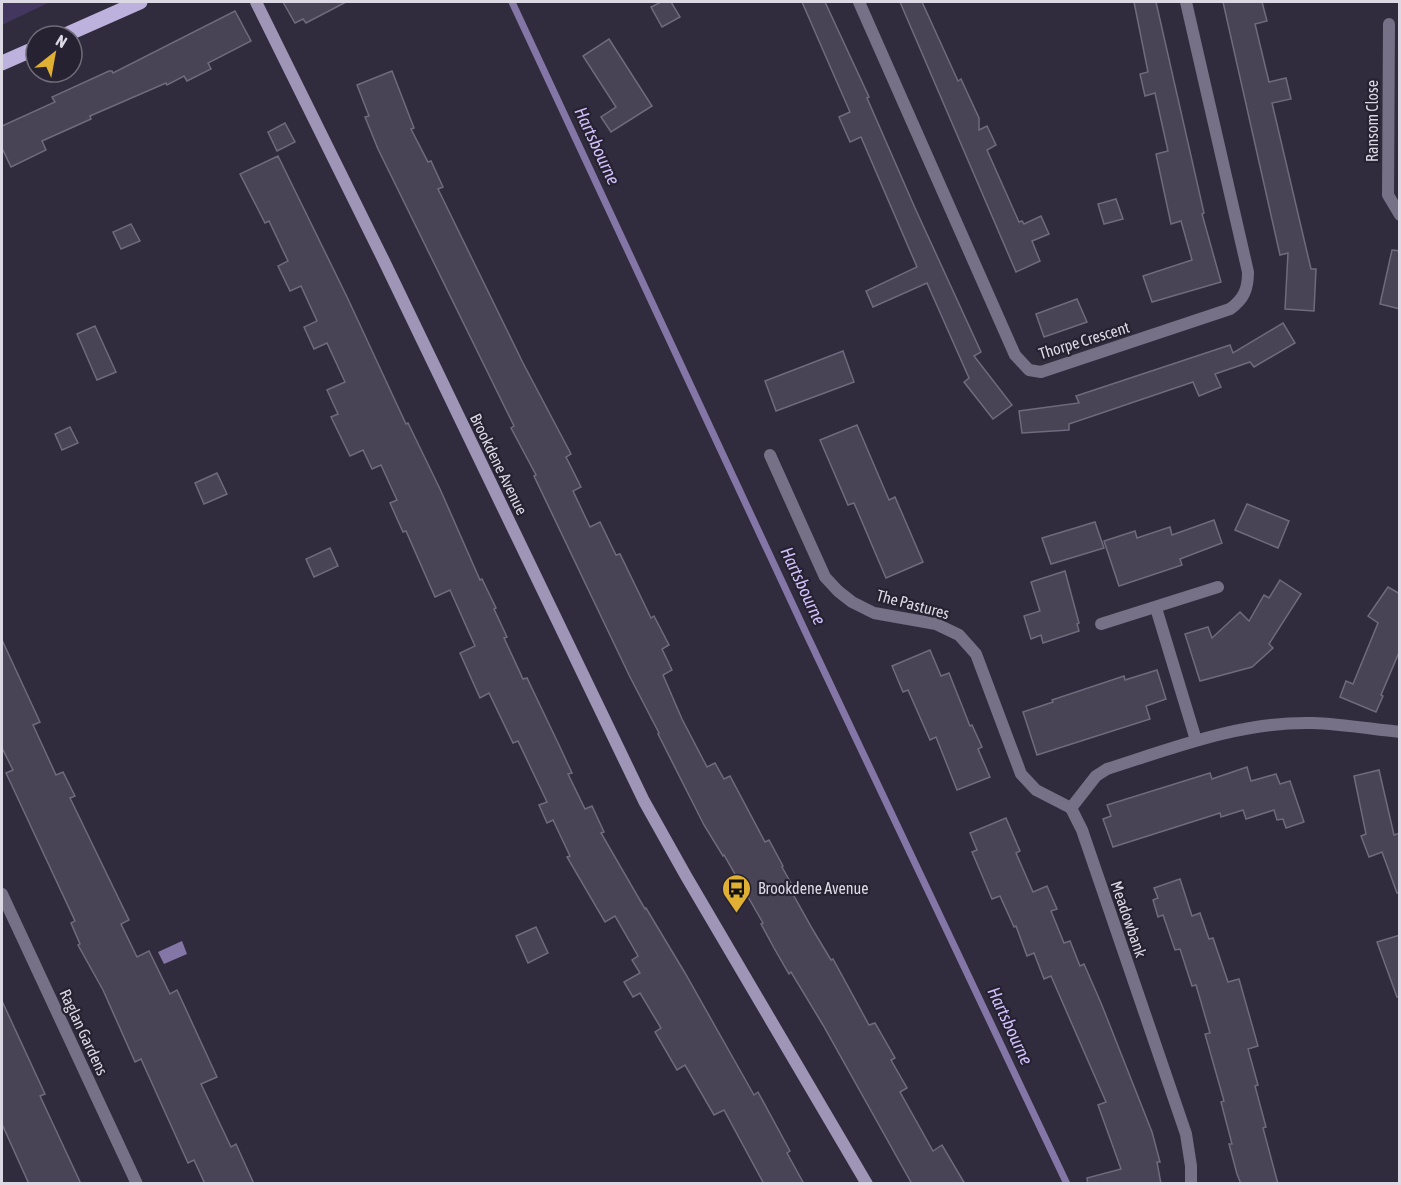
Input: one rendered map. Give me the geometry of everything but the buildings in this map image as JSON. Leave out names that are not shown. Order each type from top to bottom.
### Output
[{"type":"main road","points":[[84,27],[140,2]]},
{"type":"main road","name":"Brookdene Avenue","points":[[256,2],[384,261],[644,801],[867,1184]]},
{"type":"main road","points":[[2,63],[24,53]]},
{"type":"street","name":"Thorpe Crescent","points":[[859,2],[1015,355],[1029,370],[1041,372],[1230,309],[1237,304],[1246,291],[1248,272],[1186,2]]},
{"type":"street","name":"Ransom Close","points":[[1389,24],[1388,195],[1400,215]]},
{"type":"street","name":"The Pastures","points":[[770,455],[825,577],[852,603],[874,613],[936,624],[959,635],[976,654],[1021,774],[1036,790],[1071,808]]},
{"type":"street","points":[[1101,624],[1218,587]]},
{"type":"street","points":[[1156,608],[1196,740]]},
{"type":"street","points":[[1071,808],[1096,776],[1107,769],[1196,740],[1239,730],[1312,723],[1400,732]]},
{"type":"street","name":"Meadowbank","points":[[1071,808],[1082,830],[1186,1134],[1191,1184]]},
{"type":"street","name":"Raglan Gardens","points":[[2,894],[137,1184]]},
{"type":"shaded area","points":[[2,2],[50,2],[2,25]]},
{"type":"shaded area","points":[[182,941],[187,954],[164,964],[158,952]]},
{"type":"waterway","name":"Hartsbourne","points":[[512,2],[806,633],[1067,1184]]},
{"type":"place","name":"Brookdene Avenue","points":[[737,914]]}]
